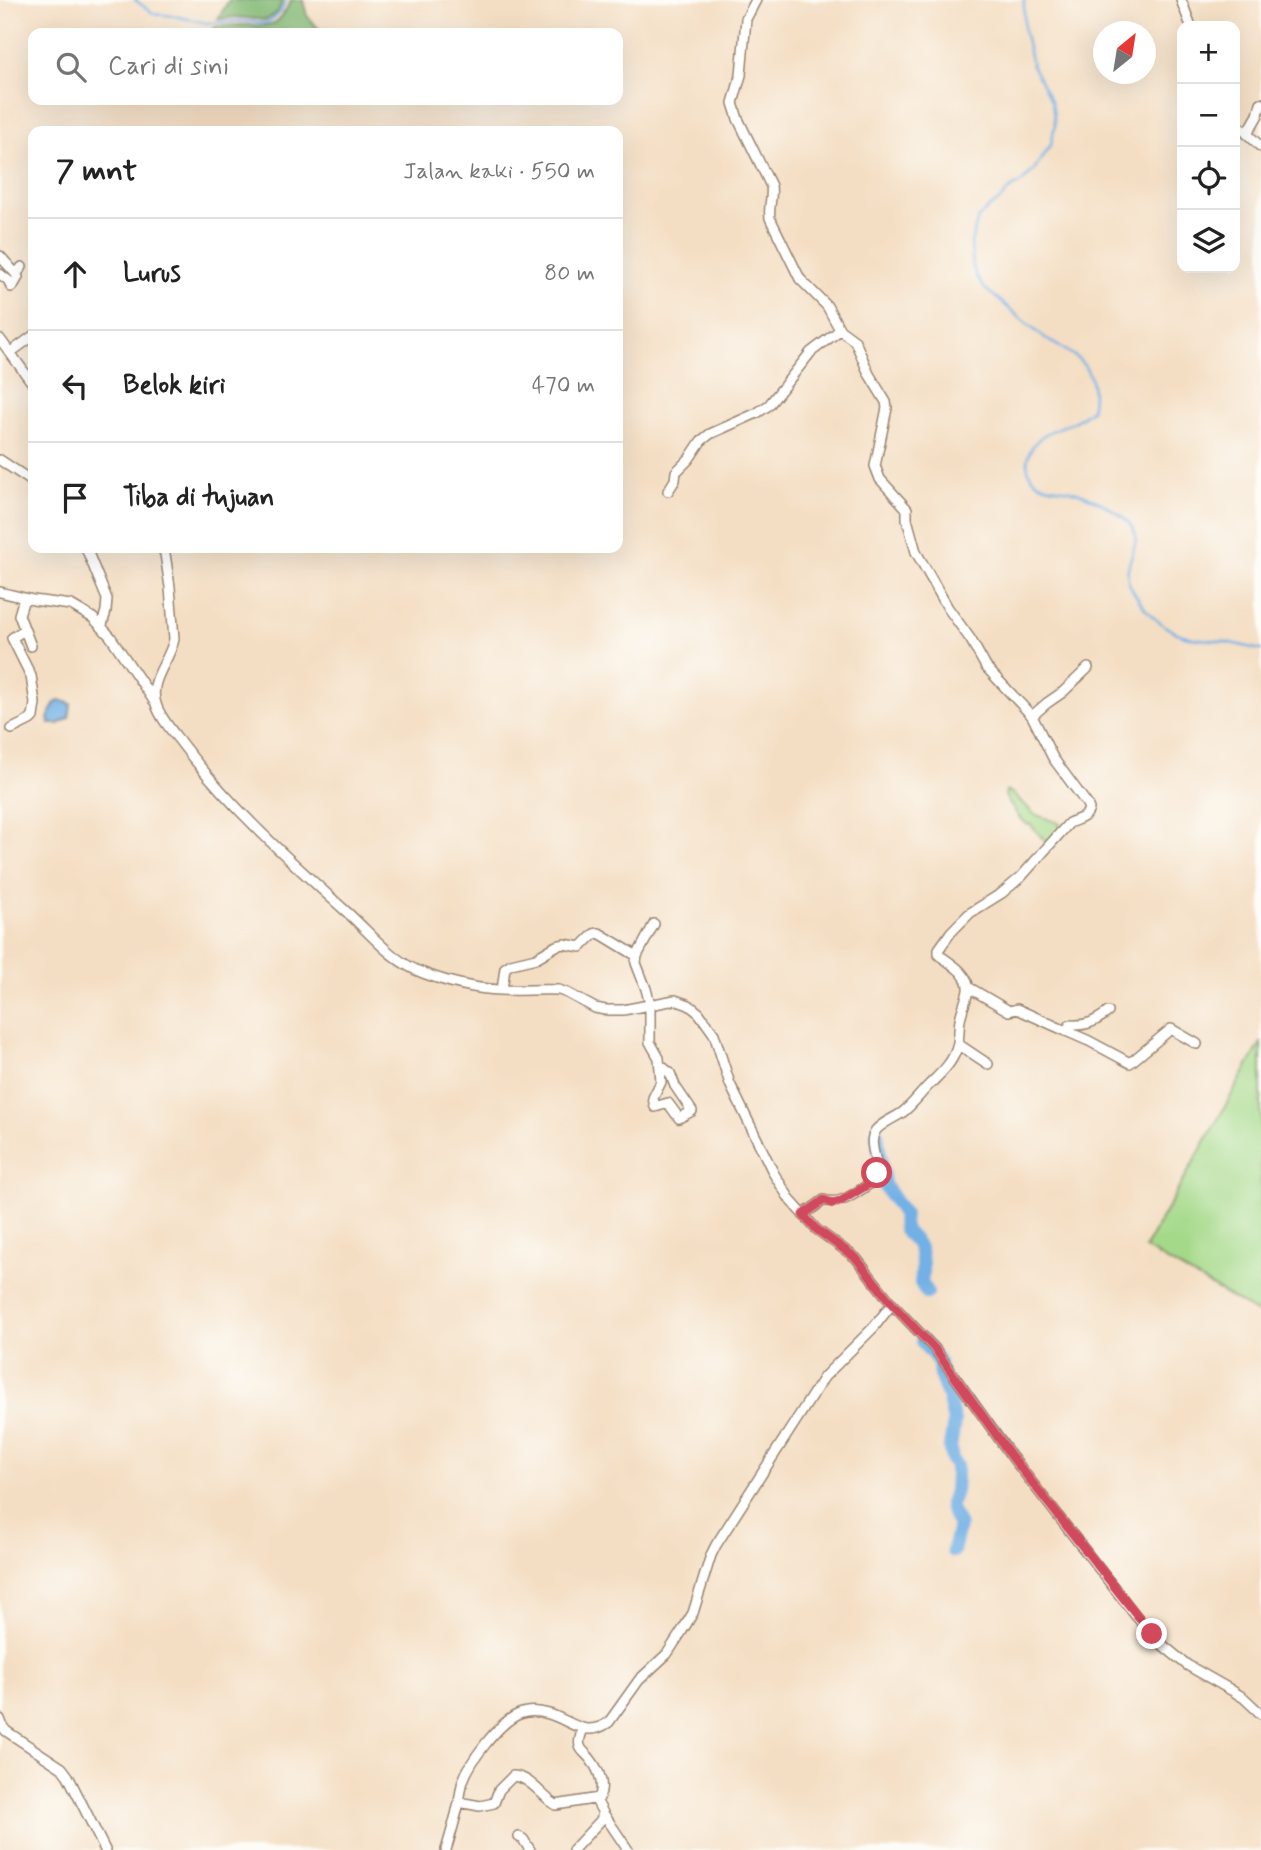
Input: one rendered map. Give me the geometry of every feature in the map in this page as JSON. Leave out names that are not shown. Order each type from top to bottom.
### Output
[{"type":"street","points":[[756,0],[746,19],[741,75],[733,107],[771,186],[773,193],[769,211],[779,239],[800,279],[827,306],[840,330],[855,341],[869,374],[886,402],[875,466],[880,479],[907,509],[907,519],[921,564],[986,667],[1032,716],[1053,758],[1087,804],[1088,811],[1081,819],[1069,823],[1014,883],[963,919],[939,949],[939,955],[966,979],[968,987],[959,1022],[958,1044],[952,1058],[904,1111],[877,1129],[872,1140],[877,1163],[874,1181],[841,1201],[832,1203],[824,1200],[803,1215]]},
{"type":"street","points":[[1181,0],[1189,21]]},
{"type":"street","points":[[1248,134],[1261,103]]},
{"type":"street","points":[[1240,127],[1261,147]]},
{"type":"street","points":[[0,256],[19,270],[18,278],[11,287],[9,281],[0,274]]},
{"type":"street","points":[[668,491],[675,480],[676,472],[701,441],[769,405],[811,352],[840,330]]},
{"type":"street","points":[[0,338],[28,377]]},
{"type":"street","points":[[11,352],[28,340]]},
{"type":"street","points":[[0,460],[28,479]]},
{"type":"street","points":[[88,553],[106,594],[107,603],[102,625]]},
{"type":"street","points":[[155,703],[156,680],[174,639],[164,553]]},
{"type":"street","points":[[0,592],[76,607],[102,625],[171,730],[197,764],[304,874],[389,952],[411,968],[457,984],[502,990],[559,990],[605,1010],[623,1010],[680,1000],[694,1008],[714,1034],[730,1084],[774,1174],[791,1201],[816,1229],[856,1258],[892,1304],[935,1349],[1012,1457],[1159,1642],[1187,1665],[1231,1689],[1261,1714]]},
{"type":"street","points":[[24,598],[19,615],[31,646]]},
{"type":"street","points":[[12,729],[33,717],[35,703],[31,676],[12,638],[24,630]]},
{"type":"street","points":[[1032,716],[1088,668]]},
{"type":"street","points":[[654,924],[636,956],[650,1004],[650,1041],[659,1057],[660,1065],[661,1082],[653,1099],[655,1107],[668,1102],[679,1118],[692,1111],[674,1086],[670,1073],[660,1065]]},
{"type":"street","points":[[502,990],[505,968],[511,964],[536,958],[564,944],[582,947],[594,934],[599,933],[636,956]]},
{"type":"street","points":[[968,987],[1009,1011],[1017,1009],[1089,1041],[1130,1063],[1171,1029],[1196,1044]]},
{"type":"street","points":[[1066,1031],[1070,1025],[1083,1026],[1095,1022],[1108,1012]]},
{"type":"street","points":[[958,1044],[988,1064]]},
{"type":"street","points":[[446,1850],[470,1766],[488,1741],[516,1715],[531,1711],[540,1712],[583,1729],[593,1730],[609,1722],[639,1680],[667,1654],[693,1613],[716,1545],[797,1417],[824,1377],[874,1327],[892,1304]]},
{"type":"street","points":[[3,1725],[62,1768],[105,1850]]},
{"type":"street","points":[[459,1802],[480,1806],[494,1803],[499,1790],[513,1776],[528,1780],[556,1805],[596,1800],[603,1788],[599,1773],[580,1747],[583,1729]]},
{"type":"street","points":[[596,1800],[628,1850]]},
{"type":"street","points":[[573,1850],[601,1820],[603,1813]]},
{"type":"street","points":[[519,1837],[530,1850]]},
{"type":"green space","points":[[229,0],[283,0],[278,12],[266,20],[237,17],[218,19]]},
{"type":"green space","points":[[291,0],[303,0],[307,16],[318,28],[214,28],[273,24],[282,16]]},
{"type":"green space","points":[[1006,791],[1012,793],[1034,814],[1059,823],[1062,830],[1047,843],[1030,824],[1019,817],[1005,796]]},
{"type":"green space","points":[[1261,1043],[1261,1315],[1145,1248]]},
{"type":"water","points":[[60,700],[71,704],[69,718],[58,724],[50,724],[48,719],[54,704]]},
{"type":"waterway","points":[[135,0],[154,14],[207,23],[267,23],[281,12],[286,0]]},
{"type":"waterway","points":[[1024,0],[1024,30],[1032,65],[1052,103],[1055,125],[1051,144],[1033,171],[978,218],[971,243],[973,268],[985,289],[1037,332],[1078,359],[1089,373],[1093,391],[1091,410],[1075,421],[1046,433],[1036,442],[1029,453],[1028,470],[1039,483],[1085,495],[1111,509],[1130,524],[1136,541],[1128,569],[1129,582],[1140,602],[1159,622],[1184,636],[1261,650]]},
{"type":"waterway","points":[[877,1134],[884,1185],[904,1215],[904,1229],[919,1248],[922,1263],[921,1283],[927,1293]]},
{"type":"waterway","points":[[922,1341],[939,1362],[940,1375],[954,1422],[950,1448],[956,1475],[950,1507],[959,1526],[953,1551]]},
{"type":"route","points":[[877,1173],[874,1181],[841,1201],[832,1203],[824,1200],[803,1215],[816,1229],[856,1258],[892,1304],[935,1349],[1012,1457],[1152,1634]]}]
